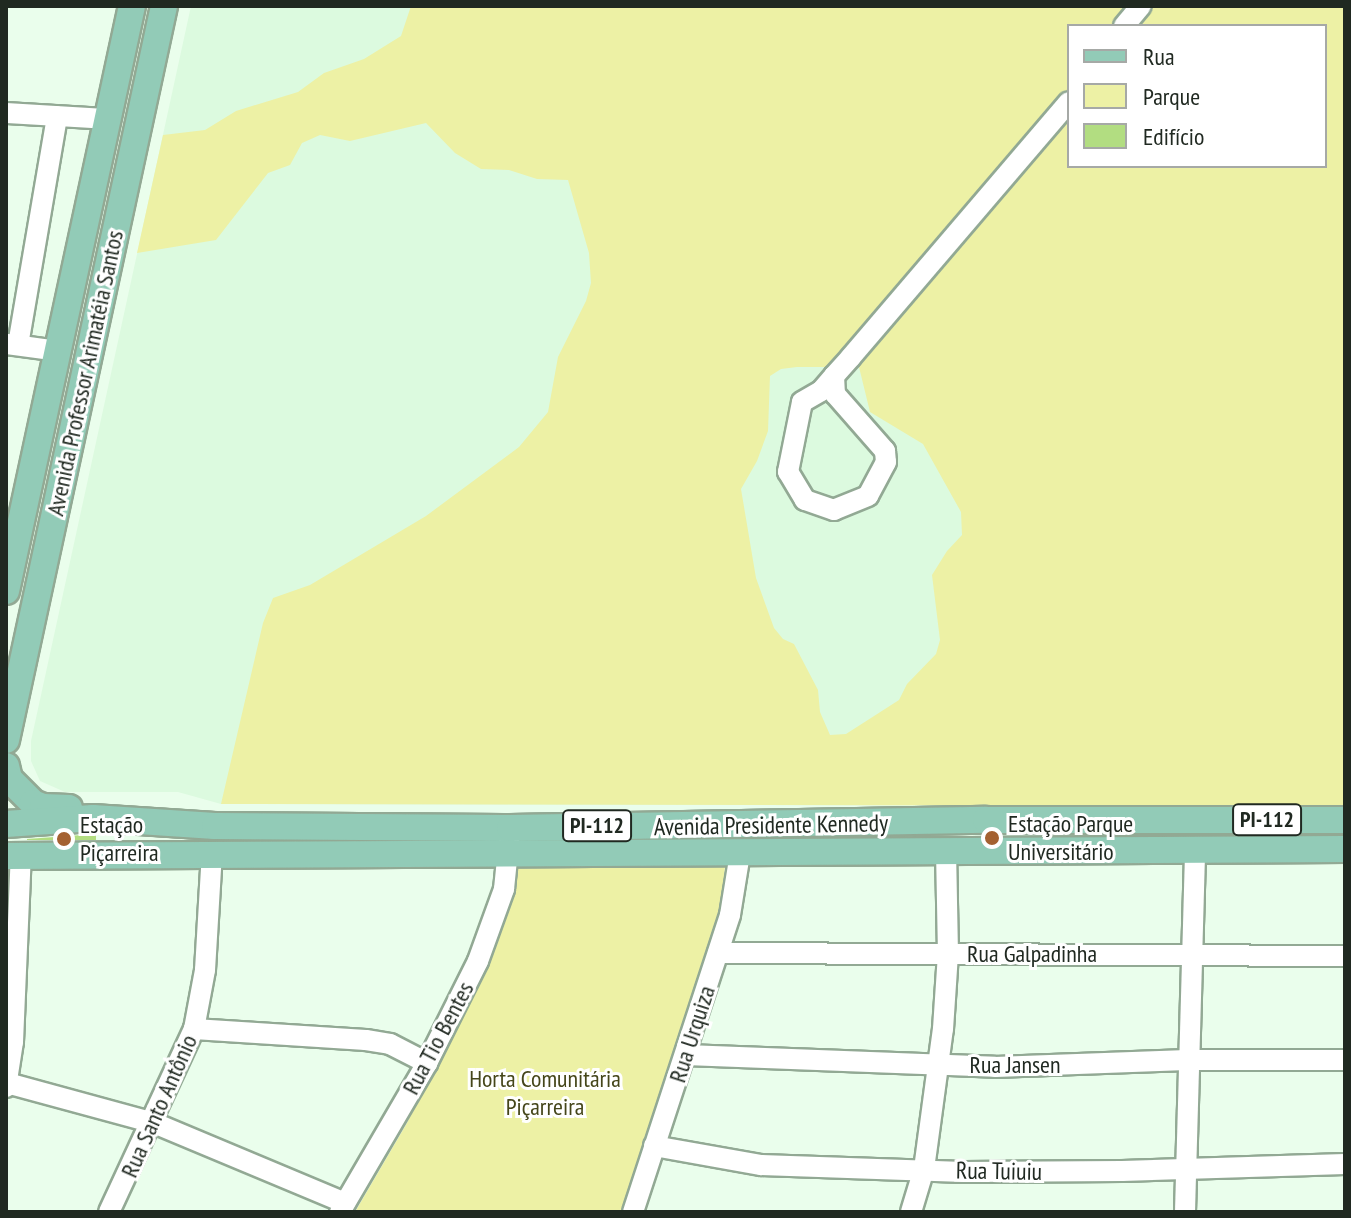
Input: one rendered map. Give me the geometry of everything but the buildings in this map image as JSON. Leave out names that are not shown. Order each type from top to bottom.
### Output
[{"type":"main road","name":"Avenida Professor Arimatéia Santos","points":[[6,591],[132,6]]},
{"type":"main road","name":"Avenida Professor Arimatéia Santos","points":[[6,740],[164,6]]},
{"type":"main road","points":[[117,76],[117,116],[112,139],[119,147],[129,136],[139,85],[154,55]]},
{"type":"main road","points":[[81,247],[93,222],[105,174],[113,170],[116,178],[110,203],[112,250]]},
{"type":"main road","points":[[6,766],[9,779],[33,803],[56,808],[178,806],[238,827]]},
{"type":"main road","name":"Avenida Presidente Kennedy","points":[[6,824],[93,818],[740,853],[1345,849]]},
{"type":"main road","name":"Avenida Presidente Kennedy","points":[[14,855],[212,853],[1002,820],[1345,820]]},
{"type":"street","points":[[1126,24],[1141,6]]},
{"type":"street","points":[[834,376],[835,394],[885,451],[886,462],[868,496],[834,510],[805,500],[794,485],[788,459],[802,402],[821,391],[1067,104]]},
{"type":"street","points":[[6,113],[108,119]]},
{"type":"street","points":[[57,116],[12,344],[58,351]]},
{"type":"street","name":"Rua Tio Bentes","points":[[343,1208],[427,1063],[478,961],[504,889],[509,840]]},
{"type":"street","points":[[1185,1212],[1195,848]]},
{"type":"street","points":[[911,1212],[924,1169],[939,1064],[948,954],[946,850]]},
{"type":"street","name":"Rua Santo Antônio","points":[[109,1212],[154,1123],[194,1029],[205,970],[212,853]]},
{"type":"street","name":"Rua Urquiza","points":[[633,1212],[730,915],[740,853]]},
{"type":"street","points":[[14,855],[13,1042],[6,1085],[154,1123],[343,1208]]},
{"type":"street","name":"Rua Galpadinha","points":[[718,953],[1345,956]]},
{"type":"street","points":[[194,1029],[366,1040],[390,1044],[427,1063]]},
{"type":"street","name":"Rua Jansen","points":[[686,1055],[1049,1067],[1189,1060],[1345,1060]]},
{"type":"street","name":"Rua Tuiuiu","points":[[654,1146],[761,1165],[1033,1173],[1345,1164]]},
{"type":"shaded area","points":[[191,6],[1345,6],[1345,806],[221,804],[178,792],[65,792],[40,781],[31,761],[31,741]]},
{"type":"green space","points":[[411,6],[1345,6],[1345,806],[221,804],[263,623],[273,598],[310,585],[426,516],[519,447],[548,412],[558,357],[586,301],[591,283],[589,253],[568,180],[537,179],[509,170],[481,169],[455,153],[426,123],[350,141],[320,135],[302,143],[290,165],[268,173],[216,240],[137,253],[163,135],[205,130],[236,111],[298,92],[324,73],[364,59],[401,36]],"holes":[[[797,367],[859,367],[870,412],[923,444],[961,512],[962,535],[932,575],[940,640],[936,654],[907,684],[899,700],[846,734],[830,735],[820,712],[818,690],[794,644],[783,639],[774,628],[756,578],[741,489],[757,461],[768,431],[770,376],[781,369]]]},
{"type":"green space","name":"Horta Comunitária Piçarreira","points":[[513,861],[725,861],[724,895],[711,951],[622,1212],[355,1212],[407,1123],[500,926]]},
{"type":"place","name":"Estação Parque Universitário","points":[[992,838]]},
{"type":"place","name":"Estação Piçarreira","points":[[64,839]]}]
